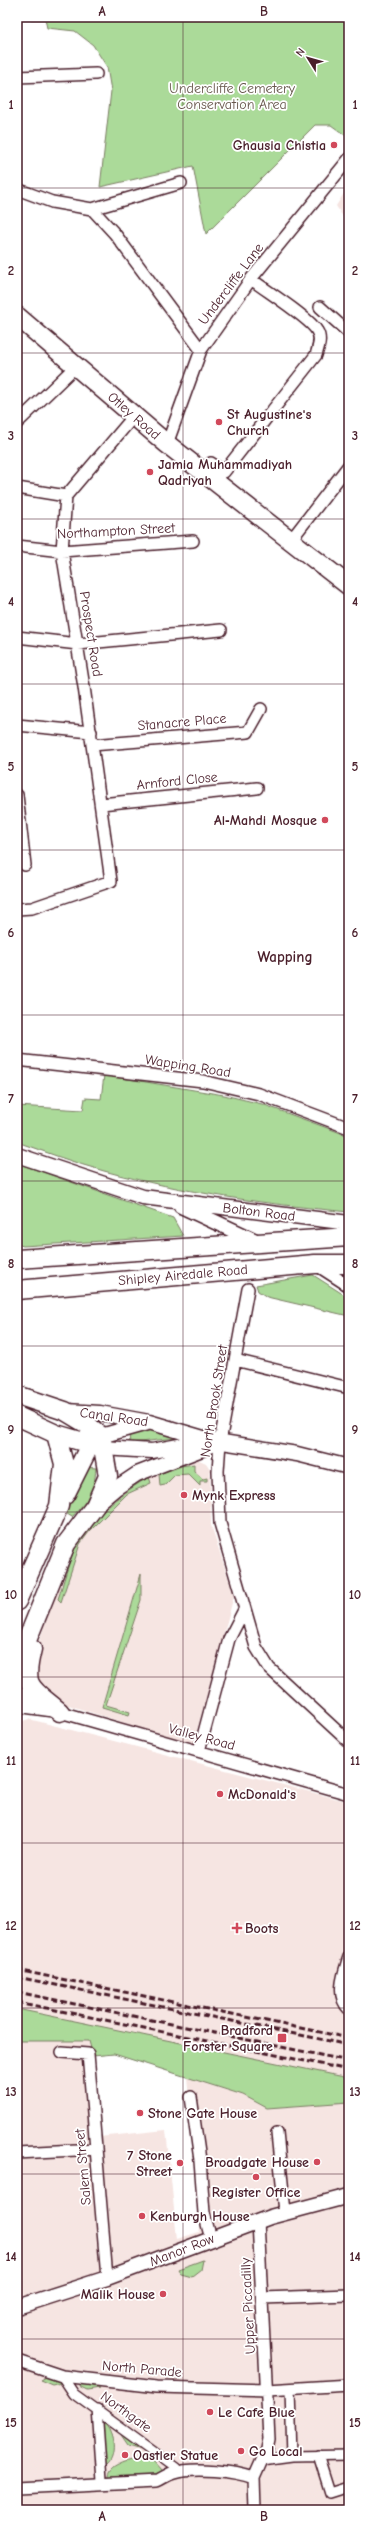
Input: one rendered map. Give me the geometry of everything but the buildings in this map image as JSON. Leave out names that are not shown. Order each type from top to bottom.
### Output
[{"type":"main road","name":"Otley Road","points":[[17,316],[167,444],[349,586]]},
{"type":"main road","name":"Shipley Airedale Road","points":[[17,1259],[263,1244],[349,1237]]},
{"type":"main road","points":[[263,1244],[315,1264]]},
{"type":"main road","name":"Shipley Airedale Road","points":[[17,1290],[315,1264],[349,1264]]},
{"type":"main road","name":"Canal Road","points":[[17,1395],[65,1411]]},
{"type":"main road","points":[[17,1665],[44,1602],[66,1544],[95,1506],[108,1476],[99,1443],[86,1423],[65,1411]]},
{"type":"main road","points":[[17,1416],[56,1434],[99,1443]]},
{"type":"main road","points":[[56,1434],[64,1464],[58,1506]]},
{"type":"main road","points":[[17,1601],[58,1506],[99,1443]]},
{"type":"main road","points":[[17,1635],[44,1602]]},
{"type":"main road","points":[[44,1602],[26,1676],[32,1688],[60,1712]]},
{"type":"street","points":[[17,77],[96,74]]},
{"type":"street","name":"Undercliffe Lane","points":[[167,444],[201,350],[251,279],[349,159]]},
{"type":"street","points":[[17,189],[52,202],[92,209],[181,183]]},
{"type":"street","points":[[92,209],[115,234],[201,350]]},
{"type":"street","points":[[211,463],[224,472],[316,356],[320,343],[317,331],[251,279]]},
{"type":"street","points":[[320,307],[349,333]]},
{"type":"street","points":[[317,331],[330,316]]},
{"type":"street","points":[[17,423],[76,366]]},
{"type":"street","points":[[17,488],[66,496],[134,416]]},
{"type":"street","points":[[291,540],[349,465]]},
{"type":"street","name":"Prospect Road","points":[[17,909],[38,906],[111,881],[78,644],[62,551],[66,496]]},
{"type":"street","name":"Northampton Street","points":[[17,546],[62,551],[193,541]]},
{"type":"street","points":[[17,637],[78,644],[221,630]]},
{"type":"street","name":"Stanacre Place","points":[[92,744],[248,732],[261,709]]},
{"type":"street","points":[[17,725],[90,732]]},
{"type":"street","name":"Arnford Close","points":[[101,804],[257,788]]},
{"type":"street","points":[[17,796],[25,865]]},
{"type":"street","name":"Wapping Road","points":[[17,1060],[203,1081],[259,1094],[349,1128]]},
{"type":"street","name":"Bolton Road","points":[[17,1155],[143,1196],[169,1201],[349,1223]]},
{"type":"street","name":"Bolton Road","points":[[169,1201],[263,1244]]},
{"type":"street","points":[[315,1264],[349,1286]]},
{"type":"street","name":"North Brook Street","points":[[248,1289],[235,1360],[215,1441],[220,1523],[256,1648],[269,1668],[349,1742]]},
{"type":"street","points":[[235,1360],[349,1388]]},
{"type":"street","name":"Canal Road","points":[[65,1411],[100,1413],[149,1422],[215,1441],[297,1454],[349,1467]]},
{"type":"street","points":[[99,1443],[149,1422]]},
{"type":"street","points":[[95,1506],[116,1488],[137,1474],[215,1441]]},
{"type":"street","name":"Canal Road","points":[[99,1443],[152,1451],[215,1441]]},
{"type":"street","points":[[199,1751],[229,1638],[244,1610]]},
{"type":"street","name":"Valley Road","points":[[17,1692],[60,1712]]},
{"type":"street","name":"Valley Road","points":[[17,1706],[60,1712],[349,1794]]},
{"type":"street","points":[[337,1790],[349,1787]]},
{"type":"street","points":[[349,1957],[341,1991],[343,2000],[349,2009]]},
{"type":"street","name":"Salem Street","points":[[62,2052],[88,2054],[107,2278]]},
{"type":"street","points":[[190,2097],[200,2160],[204,2213],[212,2239]]},
{"type":"street","points":[[277,2133],[285,2212]]},
{"type":"street","points":[[17,2153],[96,2148]]},
{"type":"street","name":"Manor Row","points":[[17,2307],[107,2278],[258,2221],[285,2212],[349,2196]]},
{"type":"street","name":"Upper Piccadilly","points":[[254,2478],[269,2440],[258,2221]]},
{"type":"street","points":[[263,2298],[349,2295]]},
{"type":"street","name":"North Parade","points":[[17,2361],[62,2376],[157,2387],[267,2390],[349,2385]]},
{"type":"street","name":"Northgate","points":[[62,2376],[74,2394],[176,2468]]},
{"type":"street","points":[[290,2389],[292,2456]]},
{"type":"street","points":[[96,2409],[102,2482]]},
{"type":"street","points":[[318,2455],[330,2493],[349,2487]]},
{"type":"street","points":[[262,2460],[292,2456],[349,2455]]},
{"type":"street","points":[[17,2488],[102,2482],[157,2481],[174,2473],[233,2471],[254,2478],[255,2510]]},
{"type":"shaded area","points":[[349,185],[349,226],[336,206]]},
{"type":"shaded area","points":[[195,1458],[206,1463],[210,1469],[211,1525],[234,1596],[193,1745],[62,1703],[38,1688],[31,1665],[73,1542],[87,1522],[122,1487]]},
{"type":"shaded area","points":[[29,1719],[349,1802],[349,1908],[342,1939],[349,1941],[349,2078],[17,2010],[17,1723]]},
{"type":"shaded area","points":[[17,2041],[89,2041],[93,2056],[99,2137],[166,2130],[177,2239],[199,2232],[201,2224],[187,2077],[243,2095],[267,2108],[349,2102],[349,2510],[17,2510]]},
{"type":"green space","name":"Undercliffe Cemetery Conservation Area","points":[[17,17],[349,17],[349,138],[331,125],[315,125],[206,234],[193,166],[100,187],[111,91],[107,67],[93,45],[75,31],[47,28],[45,19],[17,20]]},
{"type":"green space","points":[[104,1075],[224,1095],[262,1104],[349,1136],[349,1212],[225,1197],[164,1186],[93,1168],[17,1142],[17,1106],[83,1110],[85,1098],[101,1099]]},
{"type":"green space","points":[[17,1163],[173,1218],[183,1236],[23,1246],[17,1244]]},
{"type":"green space","points":[[313,1275],[349,1298],[349,1316],[267,1297],[258,1291],[256,1285]]},
{"type":"green space","points":[[147,1429],[177,1432],[177,1438],[130,1443],[129,1435]]},
{"type":"green space","points":[[194,1464],[194,1471],[203,1479],[207,1478],[207,1481],[200,1481],[200,1486],[188,1474],[175,1475],[165,1485],[160,1486],[159,1474],[181,1466]]},
{"type":"green space","points":[[83,1467],[96,1468],[94,1483],[87,1499],[72,1517],[64,1512]]},
{"type":"green space","points":[[149,1477],[151,1483],[127,1494],[89,1532],[80,1544],[61,1602],[58,1599],[73,1552],[89,1526],[119,1498]]},
{"type":"green space","points":[[141,1574],[141,1600],[106,1705],[130,1712],[129,1715],[102,1707]]},
{"type":"green space","points":[[17,2009],[349,2078],[349,2102],[267,2108],[243,2095],[114,2054],[93,2056],[89,2041],[17,2041]]},
{"type":"green space","points":[[203,2260],[201,2270],[192,2277],[181,2274],[178,2269]]},
{"type":"green space","points":[[46,2377],[60,2379],[62,2383],[53,2385],[41,2380]]},
{"type":"green space","points":[[80,2383],[100,2388],[87,2390],[79,2386]]},
{"type":"green space","points":[[101,2420],[109,2429],[113,2442],[113,2455],[107,2465],[105,2465]]},
{"type":"green space","points":[[119,2432],[142,2447],[142,2449],[128,2445]]},
{"type":"green space","points":[[138,2460],[153,2462],[162,2472],[154,2475],[109,2478],[115,2467],[124,2463]]},
{"type":"railway","points":[[17,1970],[349,2038]]},
{"type":"railway","points":[[17,1977],[349,2045]]},
{"type":"railway","points":[[17,1992],[349,2061]]},
{"type":"railway","points":[[17,2002],[349,2070]]},
{"type":"place","name":"Ghausia Chistia","points":[[334,145]]},
{"type":"place","name":"St Augustine's Church","points":[[219,422]]},
{"type":"place","name":"Jamia Muhammadiyah Qadriyah","points":[[150,472]]},
{"type":"place","name":"Al‐Mahdi Mosque","points":[[325,820]]},
{"type":"place","name":"Mynk Express","points":[[184,1495]]},
{"type":"place","name":"McDonald's","points":[[220,1794]]},
{"type":"place","name":"Boots","points":[[237,1928]]},
{"type":"place","name":"Bradford Forster Square","points":[[282,2038]]},
{"type":"place","name":"Stone Gate House","points":[[140,2113]]},
{"type":"place","name":"Broadgate House","points":[[317,2162]]},
{"type":"place","name":"7 Stone Street","points":[[180,2163]]},
{"type":"place","name":"Register Office","points":[[256,2177]]},
{"type":"place","name":"Kenburgh House","points":[[142,2216]]},
{"type":"place","name":"Malik House","points":[[163,2294]]},
{"type":"place","name":"Le Cafe Blue","points":[[210,2412]]},
{"type":"place","name":"Go Local","points":[[241,2451]]},
{"type":"place","name":"Oastler Statue","points":[[125,2455]]},
{"type":"district","name":"Wapping","points":[[285,957]]}]
